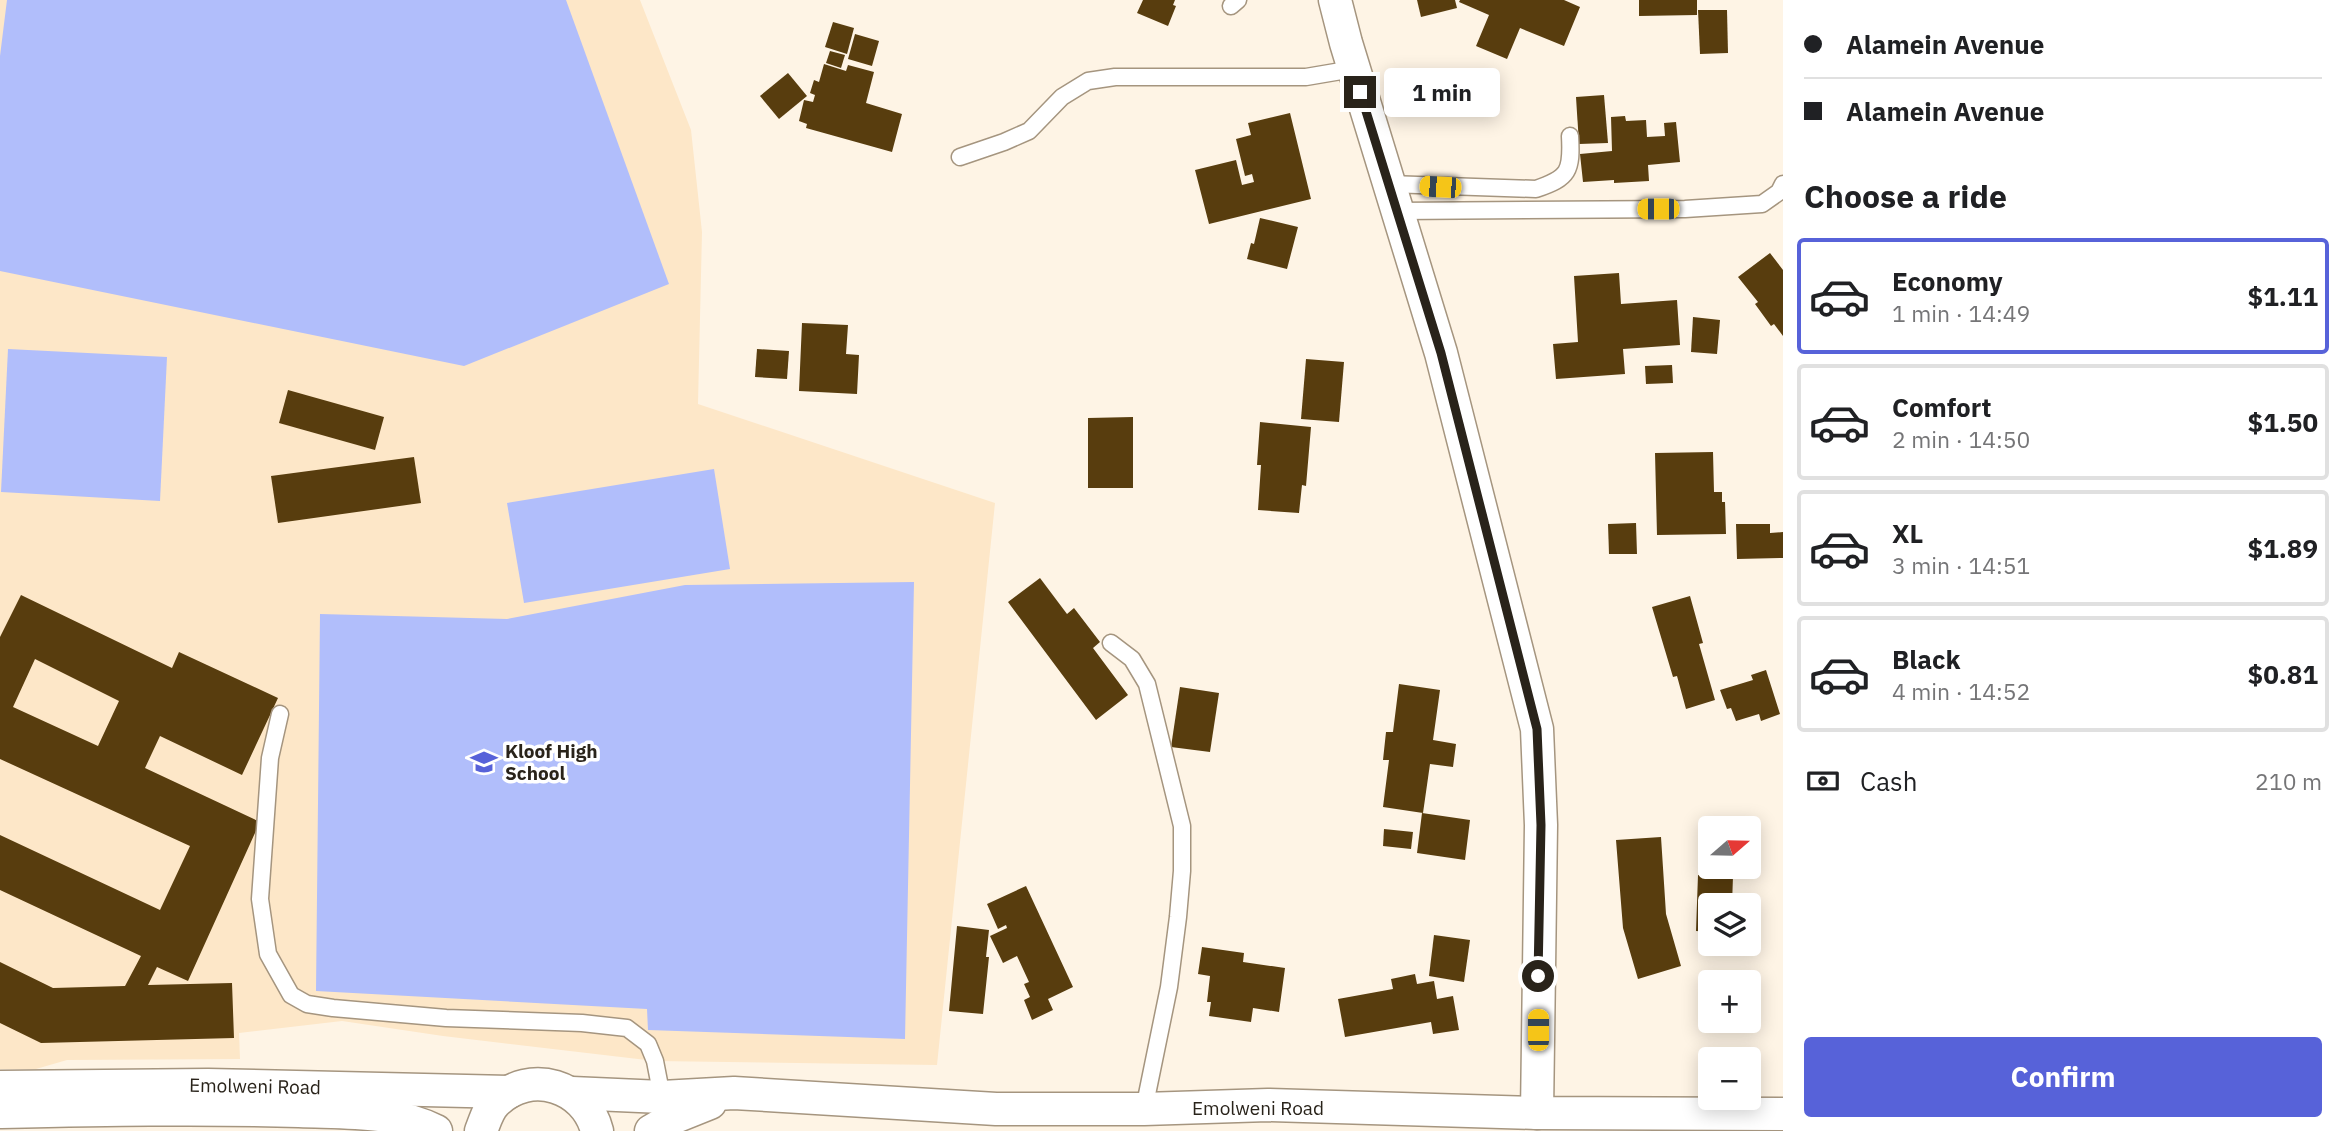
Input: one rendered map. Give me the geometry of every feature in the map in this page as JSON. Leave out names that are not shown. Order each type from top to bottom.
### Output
[{"type":"street","points":[[1335,0],[1353,69],[1441,353],[1537,729],[1541,825],[1537,1113]]},
{"type":"street","name":"Emolweni Road","points":[[0,1087],[208,1084],[509,1092],[521,1087],[547,1084],[572,1093],[662,1097],[734,1093],[996,1109],[1144,1109],[1268,1105],[1537,1113],[1783,1114]]},
{"type":"street","points":[[481,1131],[495,1102],[509,1092]]},
{"type":"street","points":[[572,1093],[585,1105],[595,1121],[597,1131]]},
{"type":"street","name":"Emolweni Road","points":[[651,1131],[675,1117],[734,1093]]},
{"type":"street","name":"Emolweni Road","points":[[0,1112],[201,1108],[306,1112],[386,1116],[436,1131]]},
{"type":"lane","points":[[960,157],[1029,131],[1062,97],[1088,81],[1115,77],[1306,77],[1353,69]]},
{"type":"lane","points":[[1393,197],[1535,190],[1556,183],[1566,174],[1571,160],[1570,136]]},
{"type":"lane","points":[[1393,197],[1685,209],[1762,204],[1779,192],[1783,184]]},
{"type":"lane","points":[[1111,643],[1132,659],[1147,684],[1182,826],[1178,917],[1168,987],[1144,1109]]},
{"type":"lane","points":[[280,714],[270,758],[260,898],[268,954],[291,995],[307,1004],[333,1007],[446,1018],[582,1023],[627,1028],[648,1044],[662,1097]]},
{"type":"shaded area","name":"Kloof High School","points":[[0,0],[640,0],[691,130],[702,232],[698,404],[995,503],[937,1065],[655,1061],[342,1021],[239,1033],[240,1059],[67,1060],[36,1069],[0,1069]]},
{"type":"shaded area","points":[[7,0],[566,0],[669,284],[464,366],[0,271],[0,56]]},
{"type":"shaded area","points":[[8,349],[167,357],[160,501],[1,492]]},
{"type":"shaded area","points":[[714,469],[730,569],[524,603],[507,503]]},
{"type":"shaded area","points":[[914,582],[905,1039],[648,1030],[647,1009],[316,991],[320,614],[507,619],[685,585]]},
{"type":"building","points":[[1143,0],[1175,0],[1173,5],[1176,6],[1168,26],[1137,13]]},
{"type":"building","points":[[1417,0],[1455,0],[1457,8],[1421,17]]},
{"type":"building","points":[[1564,0],[1580,7],[1564,46],[1520,28],[1507,59],[1476,46],[1489,15],[1459,2]]},
{"type":"building","points":[[1639,0],[1697,0],[1697,15],[1639,16]]},
{"type":"building","points":[[1698,10],[1727,10],[1728,53],[1700,54]]},
{"type":"building","points":[[833,22],[854,28],[847,54],[825,47]]},
{"type":"building","points":[[855,34],[879,41],[872,66],[848,59]]},
{"type":"building","points":[[830,51],[845,55],[841,68],[826,63]]},
{"type":"building","points":[[824,64],[846,71],[848,65],[874,72],[866,103],[902,114],[892,152],[806,128],[807,124],[799,121],[804,100],[813,102],[815,95],[810,93],[814,80],[819,82]]},
{"type":"building","points":[[788,73],[807,96],[779,119],[760,96]]},
{"type":"building","points":[[1604,95],[1608,143],[1579,144],[1576,97]]},
{"type":"building","points":[[1290,113],[1311,199],[1209,224],[1195,170],[1236,160],[1242,185],[1254,182],[1252,174],[1245,176],[1236,139],[1251,135],[1248,123]]},
{"type":"building","points":[[1625,116],[1626,121],[1646,120],[1647,137],[1665,136],[1664,123],[1676,122],[1680,162],[1648,165],[1649,181],[1583,182],[1580,154],[1612,151],[1611,117]]},
{"type":"building","points":[[1260,218],[1298,227],[1287,269],[1247,259],[1251,243],[1254,244]]},
{"type":"building","points":[[1770,253],[1783,270],[1783,336],[1774,324],[1771,326],[1755,304],[1758,302],[1738,277]]},
{"type":"building","points":[[1619,273],[1621,304],[1677,300],[1680,345],[1623,349],[1625,374],[1556,379],[1553,344],[1578,342],[1574,276]]},
{"type":"building","points":[[1693,317],[1720,320],[1717,354],[1691,352]]},
{"type":"building","points":[[802,323],[848,325],[846,354],[859,355],[857,394],[799,391]]},
{"type":"building","points":[[757,349],[789,351],[787,379],[755,377]]},
{"type":"building","points":[[1306,359],[1344,362],[1339,422],[1301,419]]},
{"type":"building","points":[[1672,365],[1673,383],[1646,384],[1645,366]]},
{"type":"building","points":[[288,390],[384,417],[375,450],[279,423]]},
{"type":"building","points":[[1133,417],[1133,488],[1088,488],[1088,418]]},
{"type":"building","points":[[1260,422],[1311,427],[1306,486],[1302,485],[1299,513],[1258,510]]},
{"type":"building","points":[[1713,452],[1714,492],[1722,492],[1722,502],[1725,502],[1726,534],[1657,535],[1655,453]]},
{"type":"building","points":[[414,457],[421,503],[278,523],[271,476]]},
{"type":"building","points":[[1636,523],[1637,554],[1609,554],[1608,524]]},
{"type":"building","points":[[1736,524],[1770,524],[1770,533],[1783,532],[1783,558],[1737,559]]},
{"type":"building","points":[[1040,578],[1067,614],[1074,608],[1100,642],[1093,648],[1128,695],[1096,720],[1008,602]]},
{"type":"building","points":[[21,595],[172,668],[179,652],[278,698],[242,775],[160,736],[145,768],[260,822],[188,981],[157,967],[148,985],[232,983],[234,1038],[41,1043],[0,1023],[0,962],[53,988],[125,986],[141,956],[0,890],[0,835],[160,910],[190,846],[0,759],[0,637]],"holes":[[[35,659],[119,701],[98,746],[13,707]]]},
{"type":"building","points":[[1690,596],[1703,643],[1699,644],[1715,700],[1686,709],[1677,676],[1673,677],[1652,607]]},
{"type":"building","points":[[1766,670],[1780,714],[1761,721],[1759,714],[1736,721],[1731,708],[1727,709],[1720,690],[1753,680],[1751,675]]},
{"type":"building","points":[[1399,684],[1440,690],[1433,740],[1456,744],[1453,767],[1430,764],[1423,813],[1383,807],[1389,760],[1383,760],[1386,732],[1393,732]]},
{"type":"building","points":[[1180,687],[1219,693],[1210,752],[1171,747]]},
{"type":"building","points":[[1422,813],[1470,820],[1465,860],[1417,853]]},
{"type":"building","points":[[1384,829],[1413,832],[1411,849],[1383,846]]},
{"type":"building","points":[[1661,837],[1666,914],[1681,966],[1638,979],[1623,928],[1616,840]]},
{"type":"building","points":[[1698,875],[1698,879],[1733,879],[1732,893],[1698,893],[1696,931]]},
{"type":"building","points":[[1026,886],[1073,987],[1048,999],[1053,1010],[1032,1020],[1024,1000],[1030,997],[1024,984],[1029,982],[1017,956],[1003,963],[990,936],[1007,928],[1006,925],[998,929],[987,904]]},
{"type":"building","points":[[957,926],[989,930],[983,1014],[949,1011]]},
{"type":"building","points":[[1434,935],[1470,940],[1464,982],[1429,976]]},
{"type":"building","points":[[1202,947],[1244,953],[1243,962],[1285,968],[1279,1012],[1253,1008],[1251,1022],[1209,1016],[1211,1002],[1207,1002],[1210,976],[1198,974]]},
{"type":"building","points":[[1415,974],[1417,984],[1434,981],[1437,999],[1453,996],[1459,1030],[1433,1034],[1431,1022],[1345,1037],[1338,999],[1393,989],[1391,979]]},
{"type":"place","name":"Kloof High School","points":[[484,762]]},
{"type":"route","points":[[1360,92],[1441,353],[1537,729],[1541,825],[1538,976]]}]
